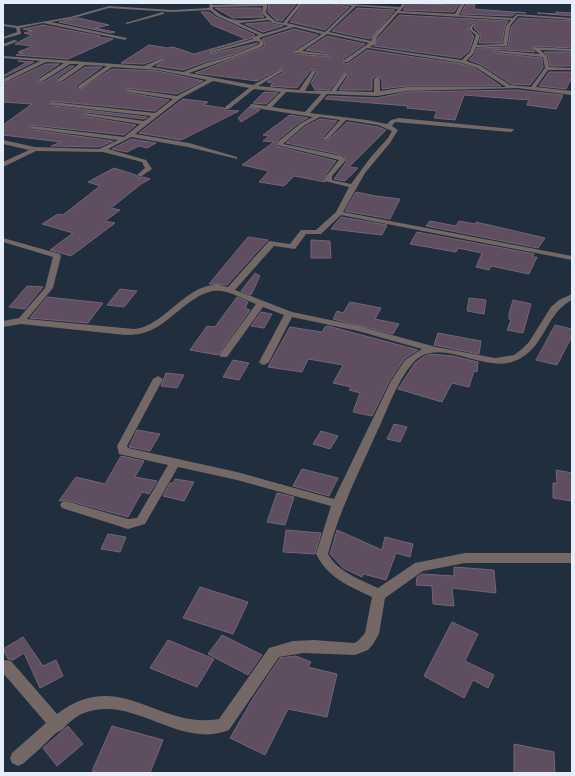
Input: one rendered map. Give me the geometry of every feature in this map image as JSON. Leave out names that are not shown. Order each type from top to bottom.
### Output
[{"type":"street","points":[[284,24],[301,3]]},
{"type":"street","points":[[332,3],[513,19]]},
{"type":"street","points":[[373,43],[374,37],[405,3]]},
{"type":"street","points":[[457,15],[463,3]]},
{"type":"street","points":[[127,23],[170,11],[211,6],[266,4],[264,14],[274,22],[373,43]]},
{"type":"street","points":[[327,55],[297,52],[326,34],[355,5]]},
{"type":"street","points":[[211,6],[218,15],[263,35]]},
{"type":"street","points":[[3,25],[17,28],[70,18],[109,7],[170,11]]},
{"type":"street","points":[[474,47],[505,46],[508,26],[513,19],[521,14],[572,19]]},
{"type":"street","points":[[233,22],[269,19]]},
{"type":"street","points":[[46,22],[125,39]]},
{"type":"street","points":[[463,62],[470,56],[478,35],[470,29],[473,25]]},
{"type":"street","points":[[257,39],[255,38],[257,36],[294,27]]},
{"type":"street","points":[[3,38],[19,32],[20,30],[17,28]]},
{"type":"street","points":[[185,73],[208,64],[234,58],[261,45],[262,42],[257,39],[213,52]]},
{"type":"street","points":[[3,46],[16,41]]},
{"type":"street","points":[[346,61],[373,43]]},
{"type":"street","points":[[367,46],[369,48],[463,62],[479,67],[509,86],[515,88]]},
{"type":"street","points":[[474,47],[545,56]]},
{"type":"street","points":[[532,89],[547,68],[545,56],[535,48],[572,50]]},
{"type":"street","points":[[3,57],[145,68],[185,73],[253,87],[301,92],[377,94],[407,90],[515,88],[572,93]]},
{"type":"street","points":[[145,68],[162,59]]},
{"type":"street","points":[[3,82],[45,60]]},
{"type":"street","points":[[41,80],[69,62]]},
{"type":"street","points":[[60,80],[84,63]]},
{"type":"street","points":[[80,87],[112,65]]},
{"type":"street","points":[[547,68],[572,69]]},
{"type":"street","points":[[227,108],[253,87],[281,70]]},
{"type":"street","points":[[301,92],[314,72]]},
{"type":"street","points":[[306,114],[344,75]]},
{"type":"street","points":[[3,142],[35,149],[93,152],[104,150],[131,135],[178,98],[212,79]]},
{"type":"street","points":[[377,79],[377,94]]},
{"type":"street","points":[[130,90],[178,98]]},
{"type":"street","points":[[267,109],[285,90]]},
{"type":"street","points":[[53,103],[155,115]]},
{"type":"street","points":[[229,291],[272,243],[292,247],[304,232],[318,232],[339,212],[352,186],[372,158],[395,132],[395,130],[388,125],[252,106]]},
{"type":"street","points":[[85,115],[146,122]]},
{"type":"street","points":[[318,116],[303,124],[281,142],[280,145],[340,157],[343,160],[329,176],[328,181],[352,186]]},
{"type":"street","points":[[327,138],[344,119]]},
{"type":"street","points":[[388,125],[393,121],[399,120],[436,125],[511,130]]},
{"type":"street","points":[[34,127],[125,139]]},
{"type":"street","points":[[131,135],[188,145],[235,158]]},
{"type":"street","points":[[3,165],[35,149]]},
{"type":"street","points":[[104,150],[144,161],[149,169],[140,176]]},
{"type":"street","points":[[339,212],[572,258]]},
{"type":"street","points":[[3,240],[57,256],[49,288],[21,321]]},
{"type":"street","points":[[3,324],[13,321],[21,321],[125,332],[140,331],[152,327],[189,300],[209,288],[217,287],[289,314],[359,329],[438,350],[492,360],[515,358],[529,351],[544,321],[556,305],[572,296]]},
{"type":"street","points":[[224,355],[260,304]]},
{"type":"street","points":[[264,362],[289,314]]},
{"type":"street","points":[[379,595],[343,576],[324,561],[322,554],[338,504],[384,405],[408,362],[418,354],[427,350],[438,350]]},
{"type":"street","points":[[158,379],[121,448],[128,453],[236,476],[338,504]]},
{"type":"street","points":[[66,505],[128,524],[137,523],[141,521],[175,463]]},
{"type":"street","points":[[18,758],[81,706],[96,702],[107,701],[123,704],[198,728],[214,729],[224,725],[274,652],[284,648],[295,647],[355,649],[363,647],[370,639],[379,595],[420,567],[465,558],[572,558]]},
{"type":"street","points":[[6,666],[57,725]]},
{"type":"building","points":[[269,3],[297,3],[282,21],[276,20],[268,12]]},
{"type":"building","points":[[304,3],[329,3],[349,7],[325,30],[290,22]]},
{"type":"building","points":[[408,3],[459,4],[454,12],[403,10]]},
{"type":"building","points":[[466,4],[475,4],[474,9],[517,12],[512,16],[461,14]]},
{"type":"building","points":[[215,8],[261,8],[261,13],[264,17],[233,18]]},
{"type":"building","points":[[357,8],[395,10],[370,39],[332,31]]},
{"type":"building","points":[[201,12],[209,12],[216,17],[255,35],[252,38],[211,50],[210,54],[258,43],[232,55],[205,62],[183,70],[156,66],[165,60],[162,57],[144,64],[121,63],[149,45],[168,48],[173,47],[194,54],[246,39],[212,25]]},
{"type":"building","points":[[556,12],[572,13],[572,16],[537,13],[556,14]]},
{"type":"building","points":[[399,15],[508,21],[505,26],[502,43],[479,43],[481,35],[474,28],[475,23],[471,23],[467,29],[474,36],[469,51],[461,58],[374,46],[378,38]]},
{"type":"building","points":[[78,18],[109,25],[95,28],[115,32],[111,33],[59,22]]},
{"type":"building","points":[[519,18],[572,21],[572,48],[533,46],[532,49],[535,52],[491,49],[494,53],[542,58],[543,68],[530,85],[511,84],[482,65],[469,60],[475,54],[477,48],[508,47],[511,27]]},
{"type":"building","points":[[269,22],[283,26],[263,32],[245,24]]},
{"type":"building","points":[[43,25],[113,39],[68,59],[16,55],[23,53],[18,52],[33,46],[15,44],[32,35],[24,33],[32,31],[23,29]]},
{"type":"building","points":[[294,29],[318,35],[294,50],[295,54],[330,57],[327,53],[306,50],[327,36],[365,44],[343,59],[344,64],[349,63],[367,50],[462,64],[476,69],[501,86],[407,86],[382,89],[382,79],[376,76],[372,79],[372,90],[339,90],[348,76],[344,72],[330,90],[315,90],[311,83],[317,72],[316,70],[311,70],[297,88],[270,86],[273,83],[267,82],[284,72],[281,68],[257,81],[195,73],[264,47],[265,42],[262,39]]},
{"type":"building","points":[[544,52],[572,52],[572,66],[550,66],[548,56]]},
{"type":"building","points":[[18,61],[34,62],[3,77],[27,62]]},
{"type":"building","points":[[46,64],[59,64],[38,78],[38,82],[44,82],[70,66],[74,66],[57,78],[57,82],[63,82],[85,67],[102,67],[77,85],[76,88],[79,90],[112,69],[158,71],[203,81],[177,94],[126,88],[126,91],[129,93],[169,100],[155,111],[49,102],[53,106],[147,117],[144,119],[85,112],[81,115],[136,125],[124,135],[32,125],[30,127],[34,130],[113,141],[99,147],[51,146],[61,142],[3,135],[3,125],[32,104],[3,102],[3,84]]},
{"type":"building","points":[[549,72],[572,72],[572,77],[566,89],[539,86]]},
{"type":"building","points":[[517,90],[563,95],[556,109],[527,105],[529,100],[464,95],[455,120],[434,118],[437,111],[407,108],[408,106],[325,99],[328,96],[377,98],[407,92]]},
{"type":"building","points":[[264,92],[278,93],[266,104],[253,103]]},
{"type":"building","points":[[183,99],[208,102],[204,105],[224,108],[225,110],[239,111],[181,140],[139,133]]},
{"type":"building","points":[[249,107],[260,110],[241,122],[238,118]]},
{"type":"building","points":[[290,115],[308,118],[300,122],[278,140],[276,146],[336,161],[326,174],[325,182],[294,176],[284,186],[259,182],[269,171],[242,165],[274,142],[263,141],[269,136],[263,135]]},
{"type":"building","points":[[320,119],[337,121],[323,137],[327,141],[347,122],[378,127],[386,130],[349,167],[358,168],[345,181],[334,179],[347,161],[343,155],[286,143],[306,126]]},
{"type":"building","points":[[131,139],[156,143],[147,148],[139,146],[127,152],[112,149]]},
{"type":"building","points":[[114,168],[136,175],[139,178],[143,177],[150,179],[141,184],[111,208],[120,210],[105,221],[115,223],[71,256],[50,250],[73,233],[42,224],[58,214],[63,215],[100,186],[88,182]]},
{"type":"building","points":[[356,192],[400,199],[390,219],[345,211]]},
{"type":"building","points":[[341,217],[387,225],[382,235],[331,229]]},
{"type":"building","points":[[430,221],[456,226],[459,221],[475,224],[476,222],[545,238],[538,248],[426,226]]},
{"type":"building","points":[[417,232],[534,254],[532,257],[537,257],[529,274],[491,266],[489,270],[476,267],[482,253],[458,248],[456,252],[410,244]]},
{"type":"building","points":[[248,237],[268,240],[227,285],[209,284]]},
{"type":"building","points":[[311,240],[330,241],[331,258],[311,258]]},
{"type":"building","points":[[255,273],[260,276],[251,295],[241,291]]},
{"type":"building","points":[[27,286],[43,287],[25,309],[9,307]]},
{"type":"building","points":[[120,289],[137,291],[124,307],[107,305]]},
{"type":"building","points":[[47,297],[103,303],[88,323],[30,318]]},
{"type":"building","points":[[237,297],[248,302],[245,308],[250,310],[218,355],[190,350],[207,326],[215,327]]},
{"type":"building","points":[[469,298],[486,300],[484,314],[467,311]]},
{"type":"building","points":[[513,300],[531,304],[523,333],[507,330],[511,320],[509,319],[509,314]]},
{"type":"building","points":[[350,302],[381,308],[375,319],[399,324],[393,334],[333,319],[337,311],[343,313]]},
{"type":"building","points":[[261,312],[272,314],[264,328],[251,326]]},
{"type":"building","points":[[555,325],[572,329],[572,336],[557,365],[536,360]]},
{"type":"building","points":[[328,326],[418,350],[404,359],[390,380],[372,416],[353,412],[360,393],[349,390],[351,387],[333,383],[343,365],[308,359],[302,372],[268,367],[290,327],[322,332],[325,327]]},
{"type":"building","points":[[438,333],[481,341],[479,354],[434,345]]},
{"type":"building","points":[[430,354],[453,356],[478,362],[477,372],[474,371],[469,387],[452,383],[442,402],[398,389],[415,363]]},
{"type":"building","points":[[233,360],[249,363],[239,380],[223,377]]},
{"type":"building","points":[[166,373],[184,375],[177,388],[161,386]]},
{"type":"building","points":[[394,424],[407,427],[400,442],[387,439]]},
{"type":"building","points":[[137,430],[160,434],[150,451],[129,447]]},
{"type":"building","points":[[321,431],[338,436],[330,449],[313,444]]},
{"type":"building","points":[[121,456],[144,461],[135,477],[157,481],[149,494],[142,492],[128,517],[66,500],[59,501],[76,477],[105,484]]},
{"type":"building","points":[[302,469],[338,478],[329,496],[293,486]]},
{"type":"building","points":[[556,470],[572,473],[572,501],[553,498],[553,483],[557,483]]},
{"type":"building","points":[[175,479],[194,482],[184,501],[163,496],[170,483],[173,483]]},
{"type":"building","points":[[277,493],[294,497],[285,525],[267,522]]},
{"type":"building","points":[[286,530],[321,533],[315,554],[283,552]]},
{"type":"building","points":[[337,530],[382,550],[385,537],[413,544],[410,557],[396,553],[386,580],[363,574],[362,577],[343,568],[330,554]]},
{"type":"building","points":[[108,534],[126,537],[120,552],[101,549]]},
{"type":"building","points":[[454,567],[494,570],[496,593],[452,588],[454,606],[433,604],[432,586],[416,585],[417,577],[422,574],[454,576]]},
{"type":"building","points":[[200,587],[248,602],[233,634],[183,618]]},
{"type":"building","points":[[452,622],[478,634],[465,661],[494,675],[488,688],[473,680],[464,698],[424,676]]},
{"type":"building","points":[[222,635],[262,655],[248,675],[208,654]]},
{"type":"building","points":[[23,637],[43,666],[56,660],[63,676],[40,688],[24,653],[13,660],[8,659],[3,649]]},
{"type":"building","points":[[168,640],[214,659],[197,687],[150,668]]},
{"type":"building","points":[[296,656],[311,662],[308,667],[337,674],[327,717],[288,709],[265,755],[230,738],[252,700],[280,658]]},
{"type":"building","points":[[68,726],[83,744],[57,766],[43,748]]},
{"type":"building","points":[[112,726],[163,740],[150,773],[100,773],[92,771]]},
{"type":"building","points":[[514,744],[554,752],[555,773],[514,773]]}]
